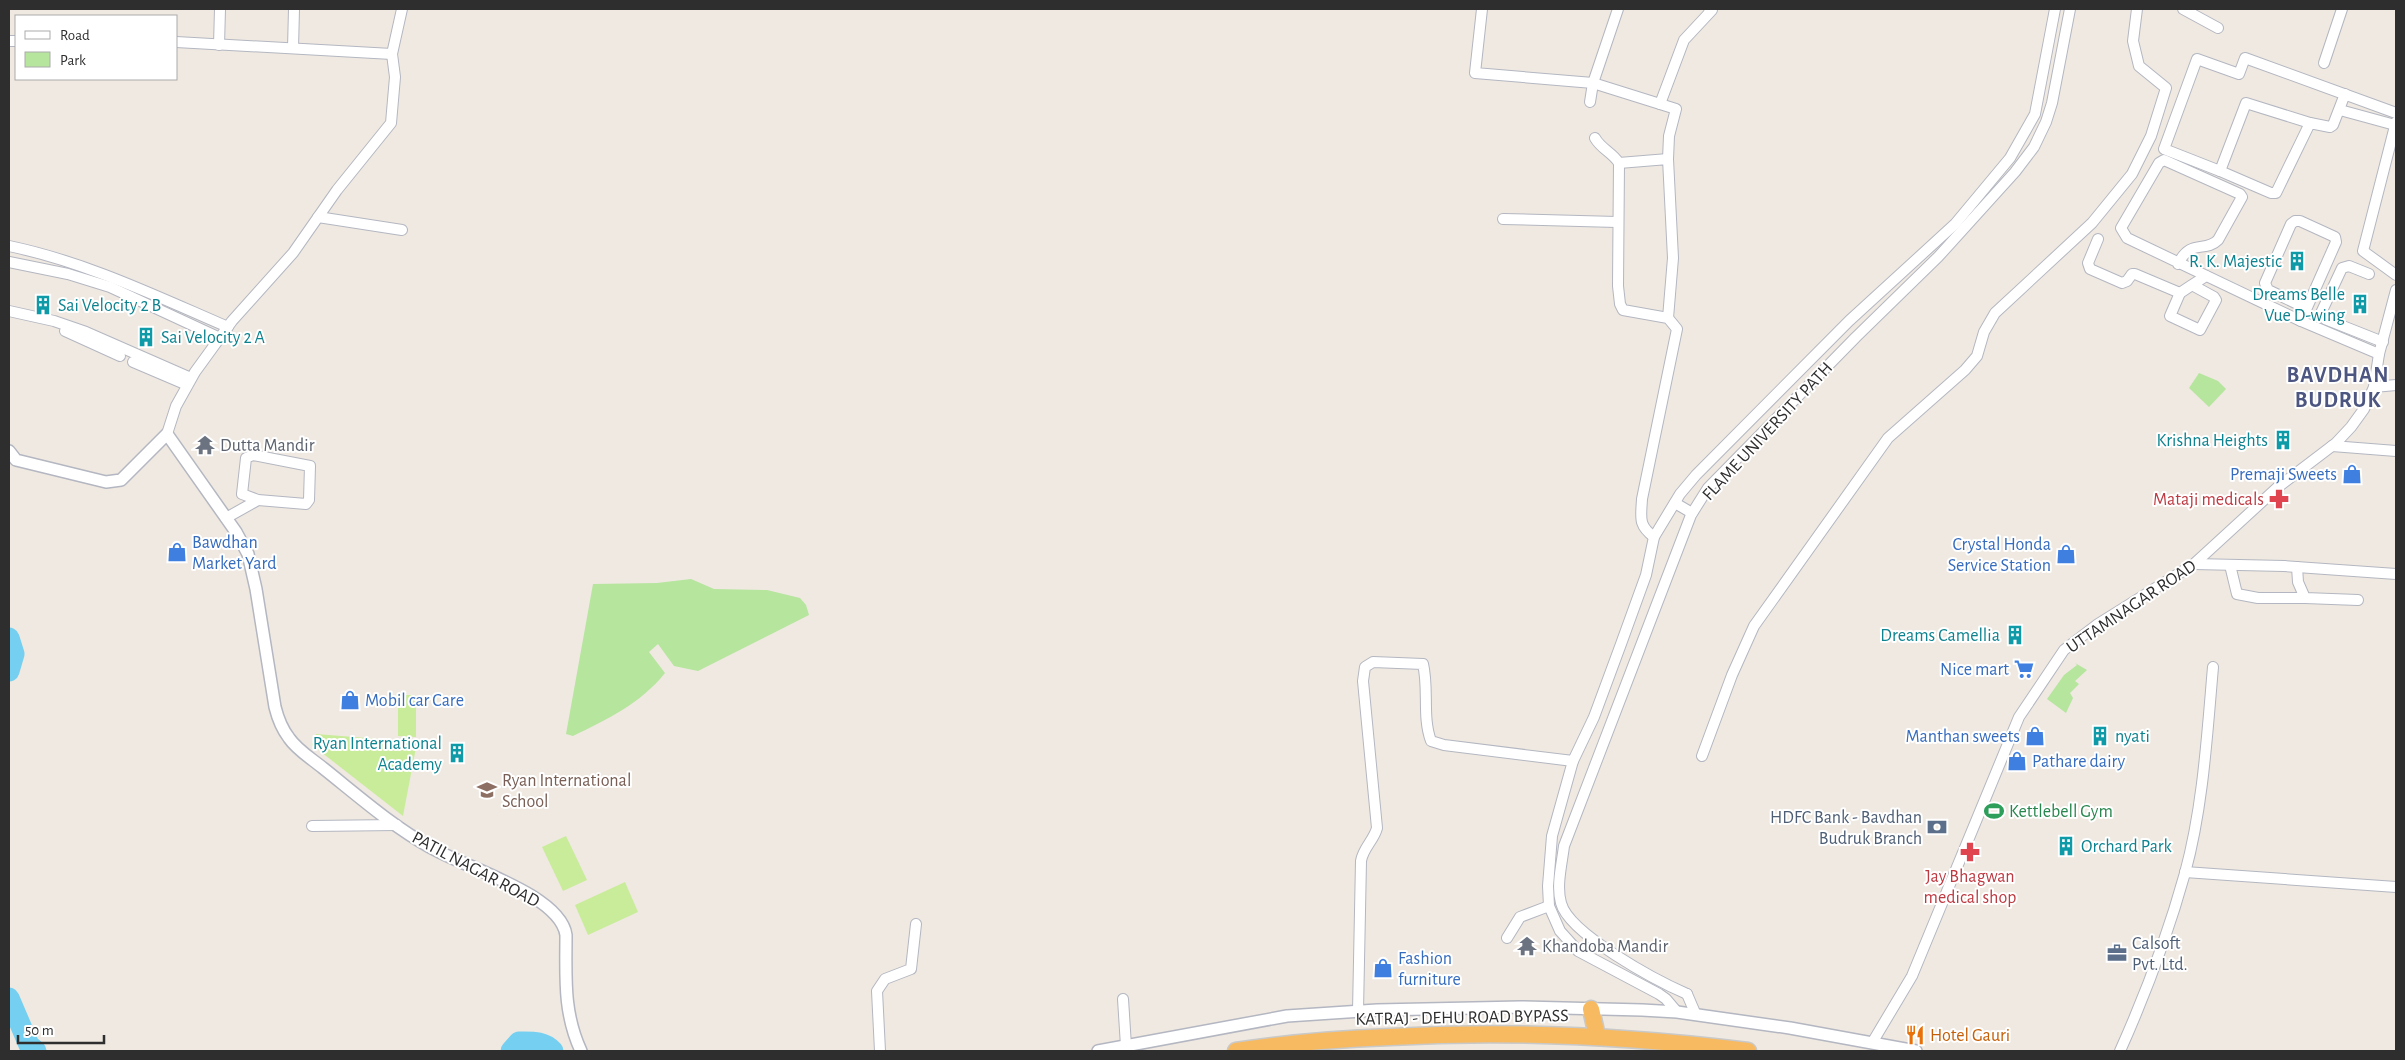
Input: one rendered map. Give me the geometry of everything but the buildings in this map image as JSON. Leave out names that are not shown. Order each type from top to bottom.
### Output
[{"type":"highway","points":[[1592,1009],[1597,1036]]},
{"type":"highway","name":"KATRAJ - DEHU ROAD BYPASS","points":[[1236,1051],[1288,1043],[1446,1034],[1521,1032],[1597,1036],[1748,1051]]},
{"type":"street","points":[[219,45],[220,9]]},
{"type":"street","points":[[293,48],[294,9]]},
{"type":"street","points":[[9,451],[16,460],[106,482],[121,480],[167,434],[176,406],[189,382],[220,338],[293,253],[318,217],[391,123],[395,77],[392,54],[402,9]]},
{"type":"street","points":[[1482,9],[1475,73],[1593,83],[1676,109],[1669,136],[1668,160],[1673,258],[1668,318]]},
{"type":"street","points":[[1590,102],[1593,83],[1618,9]]},
{"type":"street","points":[[1660,104],[1684,40],[1712,10],[1708,9]]},
{"type":"street","points":[[1677,1012],[1666,999],[1578,950],[1560,931],[1549,906],[1548,886],[1552,836],[1573,761],[1594,717],[1640,592],[1646,575],[1654,537],[1675,502],[1696,475],[1893,278],[1955,224],[2010,158],[2036,114],[2055,9]]},
{"type":"street","name":"FLAME UNIVERSITY PATH","points":[[1686,994],[1586,936],[1568,916],[1560,903],[1560,884],[1564,846],[1692,513],[1708,488],[1856,337],[1938,257],[2016,172],[2034,147],[2048,117],[2070,9]]},
{"type":"street","points":[[1702,756],[1732,675],[1754,626],[1888,438],[1965,370],[1977,356],[1984,332],[1995,313],[2092,223],[2132,174],[2151,136],[2166,88],[2139,66],[2133,41],[2137,9]]},
{"type":"street","points":[[2184,9],[2218,28]]},
{"type":"street","points":[[2324,62],[2342,9]]},
{"type":"street","points":[[178,42],[392,54]]},
{"type":"street","points":[[2310,123],[2276,193],[2271,193],[2164,149],[2197,59],[2239,74],[2245,58],[2396,113]]},
{"type":"street","points":[[2220,172],[2246,103],[2310,123],[2330,127],[2333,125],[2340,110],[2345,94]]},
{"type":"street","points":[[2340,110],[2396,123],[2363,251],[2396,275]]},
{"type":"street","points":[[2036,114],[2048,117]]},
{"type":"street","points":[[1595,138],[1599,145],[1615,157],[1619,163],[1617,222],[1620,304],[1623,310],[1668,318],[1677,329],[1677,337],[1665,382],[1642,499],[1641,521],[1643,529],[1654,537]]},
{"type":"street","points":[[1619,163],[1668,160]]},
{"type":"street","points":[[2178,264],[2183,253],[2212,244],[2218,240],[2242,196],[2164,160],[2159,163],[2121,228],[2127,238],[2178,264],[2301,321],[2379,354]]},
{"type":"street","points":[[318,217],[402,230]]},
{"type":"street","points":[[1503,219],[1617,222]]},
{"type":"street","points":[[2301,321],[2336,242],[2335,237],[2300,221],[2295,221],[2291,224],[2265,283],[2268,290],[2306,308]]},
{"type":"street","points":[[2098,239],[2088,263],[2090,269],[2122,283],[2127,281],[2132,274],[2136,274],[2180,294]]},
{"type":"street","points":[[9,246],[43,253],[86,267],[228,327]]},
{"type":"street","points":[[9,262],[68,274],[110,288],[220,338]]},
{"type":"street","points":[[2369,274],[2349,266],[2342,268],[2321,313],[2325,320],[2383,342]]},
{"type":"street","points":[[2192,285],[2216,300],[2200,330],[2170,316],[2180,294],[2192,285],[2206,276]]},
{"type":"street","name":"UTTAMNAGAR ROAD","points":[[1869,1047],[1912,976],[2019,717],[2064,650],[2098,624],[2194,564],[2278,486],[2332,446],[2351,427],[2364,409],[2374,388],[2379,354],[2396,292]]},
{"type":"street","points":[[9,311],[54,321],[86,332],[189,382]]},
{"type":"street","points":[[9,316],[46,323],[189,382]]},
{"type":"street","points":[[2374,388],[2396,386]]},
{"type":"street","name":"PATIL NAGAR ROAD","points":[[167,434],[226,518],[248,554],[256,589],[270,683],[280,726],[290,740],[317,763],[397,825],[432,849],[521,890],[558,916],[565,928],[566,935],[566,1000],[571,1030],[581,1051]]},
{"type":"street","points":[[2332,446],[2396,451]]},
{"type":"street","points":[[226,518],[258,500],[306,504],[308,500],[310,466],[249,456],[246,458],[242,494],[258,500]]},
{"type":"street","points":[[1675,502],[1692,513]]},
{"type":"street","points":[[2194,564],[2296,567],[2396,574]]},
{"type":"street","points":[[2230,565],[2237,594],[2258,598],[2358,600]]},
{"type":"street","points":[[2296,567],[2298,582],[2306,598]]},
{"type":"street","points":[[1358,1011],[1361,860],[1362,854],[1375,835],[1377,828],[1363,681],[1366,667],[1373,662],[1423,664],[1426,677],[1426,729],[1431,741],[1444,745],[1573,761]]},
{"type":"street","points":[[2120,1051],[2149,984],[2185,872],[2202,780],[2213,667]]},
{"type":"street","points":[[312,826],[397,825]]},
{"type":"street","points":[[2185,872],[2396,887]]},
{"type":"street","points":[[1508,938],[1520,916],[1549,906]]},
{"type":"street","points":[[880,1051],[877,991],[885,980],[911,969],[916,924]]},
{"type":"street","points":[[1666,999],[1686,994],[1696,1015]]},
{"type":"street","points":[[1123,1000],[1126,1046]]},
{"type":"street","points":[[1098,1051],[1287,1016],[1358,1011],[1522,1008],[1677,1012],[1790,1028],[1869,1047],[1916,1051]]},
{"type":"street","points":[[1163,1039],[1165,1051]]},
{"type":"green space","points":[[2199,373],[2218,381],[2226,389],[2209,407],[2189,388]]},
{"type":"green space","points":[[691,579],[714,589],[767,590],[800,598],[806,605],[809,615],[698,671],[674,666],[658,644],[649,652],[665,673],[645,694],[611,717],[573,736],[566,734],[593,584],[657,583]]},
{"type":"green space","points":[[2075,663],[2087,670],[2075,681],[2079,684],[2070,693],[2073,698],[2066,713],[2047,699],[2064,675],[2077,665]]},
{"type":"green space","points":[[398,695],[416,695],[416,737],[398,736]]},
{"type":"green space","points":[[316,734],[417,742],[403,816],[312,745]]},
{"type":"green space","points":[[566,836],[587,880],[563,891],[542,847]]},
{"type":"green space","points":[[625,882],[638,912],[588,935],[575,905]]},
{"type":"waterway","points":[[9,638],[14,654],[9,671]]},
{"type":"waterway","points":[[9,998],[29,1045],[36,1051]]},
{"type":"waterway","points":[[511,1051],[519,1042],[533,1042],[546,1045],[553,1051]]},
{"type":"place","name":"R. K. Majestic","points":[[2297,261]]},
{"type":"place","name":"Dreams Belle Vue D-wing","points":[[2360,304]]},
{"type":"place","name":"Sai Velocity 2 B","points":[[43,305]]},
{"type":"place","name":"Sai Velocity 2 A","points":[[146,337]]},
{"type":"place","name":"Krishna Heights","points":[[2283,440]]},
{"type":"place","name":"Dutta Mandir","points":[[205,445]]},
{"type":"place","name":"Premaji Sweets","points":[[2352,474]]},
{"type":"place","name":"Mataji medicals","points":[[2279,499]]},
{"type":"place","name":"Bawdhan Market Yard","points":[[177,552]]},
{"type":"place","name":"Crystal Honda Service Station","points":[[2066,554]]},
{"type":"place","name":"Dreams Camellia","points":[[2015,635]]},
{"type":"place","name":"Nice mart","points":[[2024,669]]},
{"type":"place","name":"Mobil car Care","points":[[350,700]]},
{"type":"place","name":"Manthan sweets","points":[[2035,736]]},
{"type":"place","name":"nyati","points":[[2100,736]]},
{"type":"place","name":"Ryan International Academy","points":[[457,753]]},
{"type":"place","name":"Pathare dairy","points":[[2017,761]]},
{"type":"place","name":"Ryan International School","points":[[487,790]]},
{"type":"place","name":"Kettlebell Gym","points":[[1994,811]]},
{"type":"place","name":"HDFC Bank - Bavdhan Budruk Branch","points":[[1937,827]]},
{"type":"place","name":"Orchard Park","points":[[2066,846]]},
{"type":"place","name":"Jay Bhagwan medical shop","points":[[1970,852]]},
{"type":"place","name":"Khandoba Mandir","points":[[1527,946]]},
{"type":"place","name":"Calsoft Pvt. Ltd.","points":[[2117,953]]},
{"type":"place","name":"Fashion furniture","points":[[1383,968]]},
{"type":"place","name":"Hotel Gauri","points":[[1915,1035]]},
{"type":"district","name":"BAVDHAN BUDRUK","points":[[2338,386]]}]
